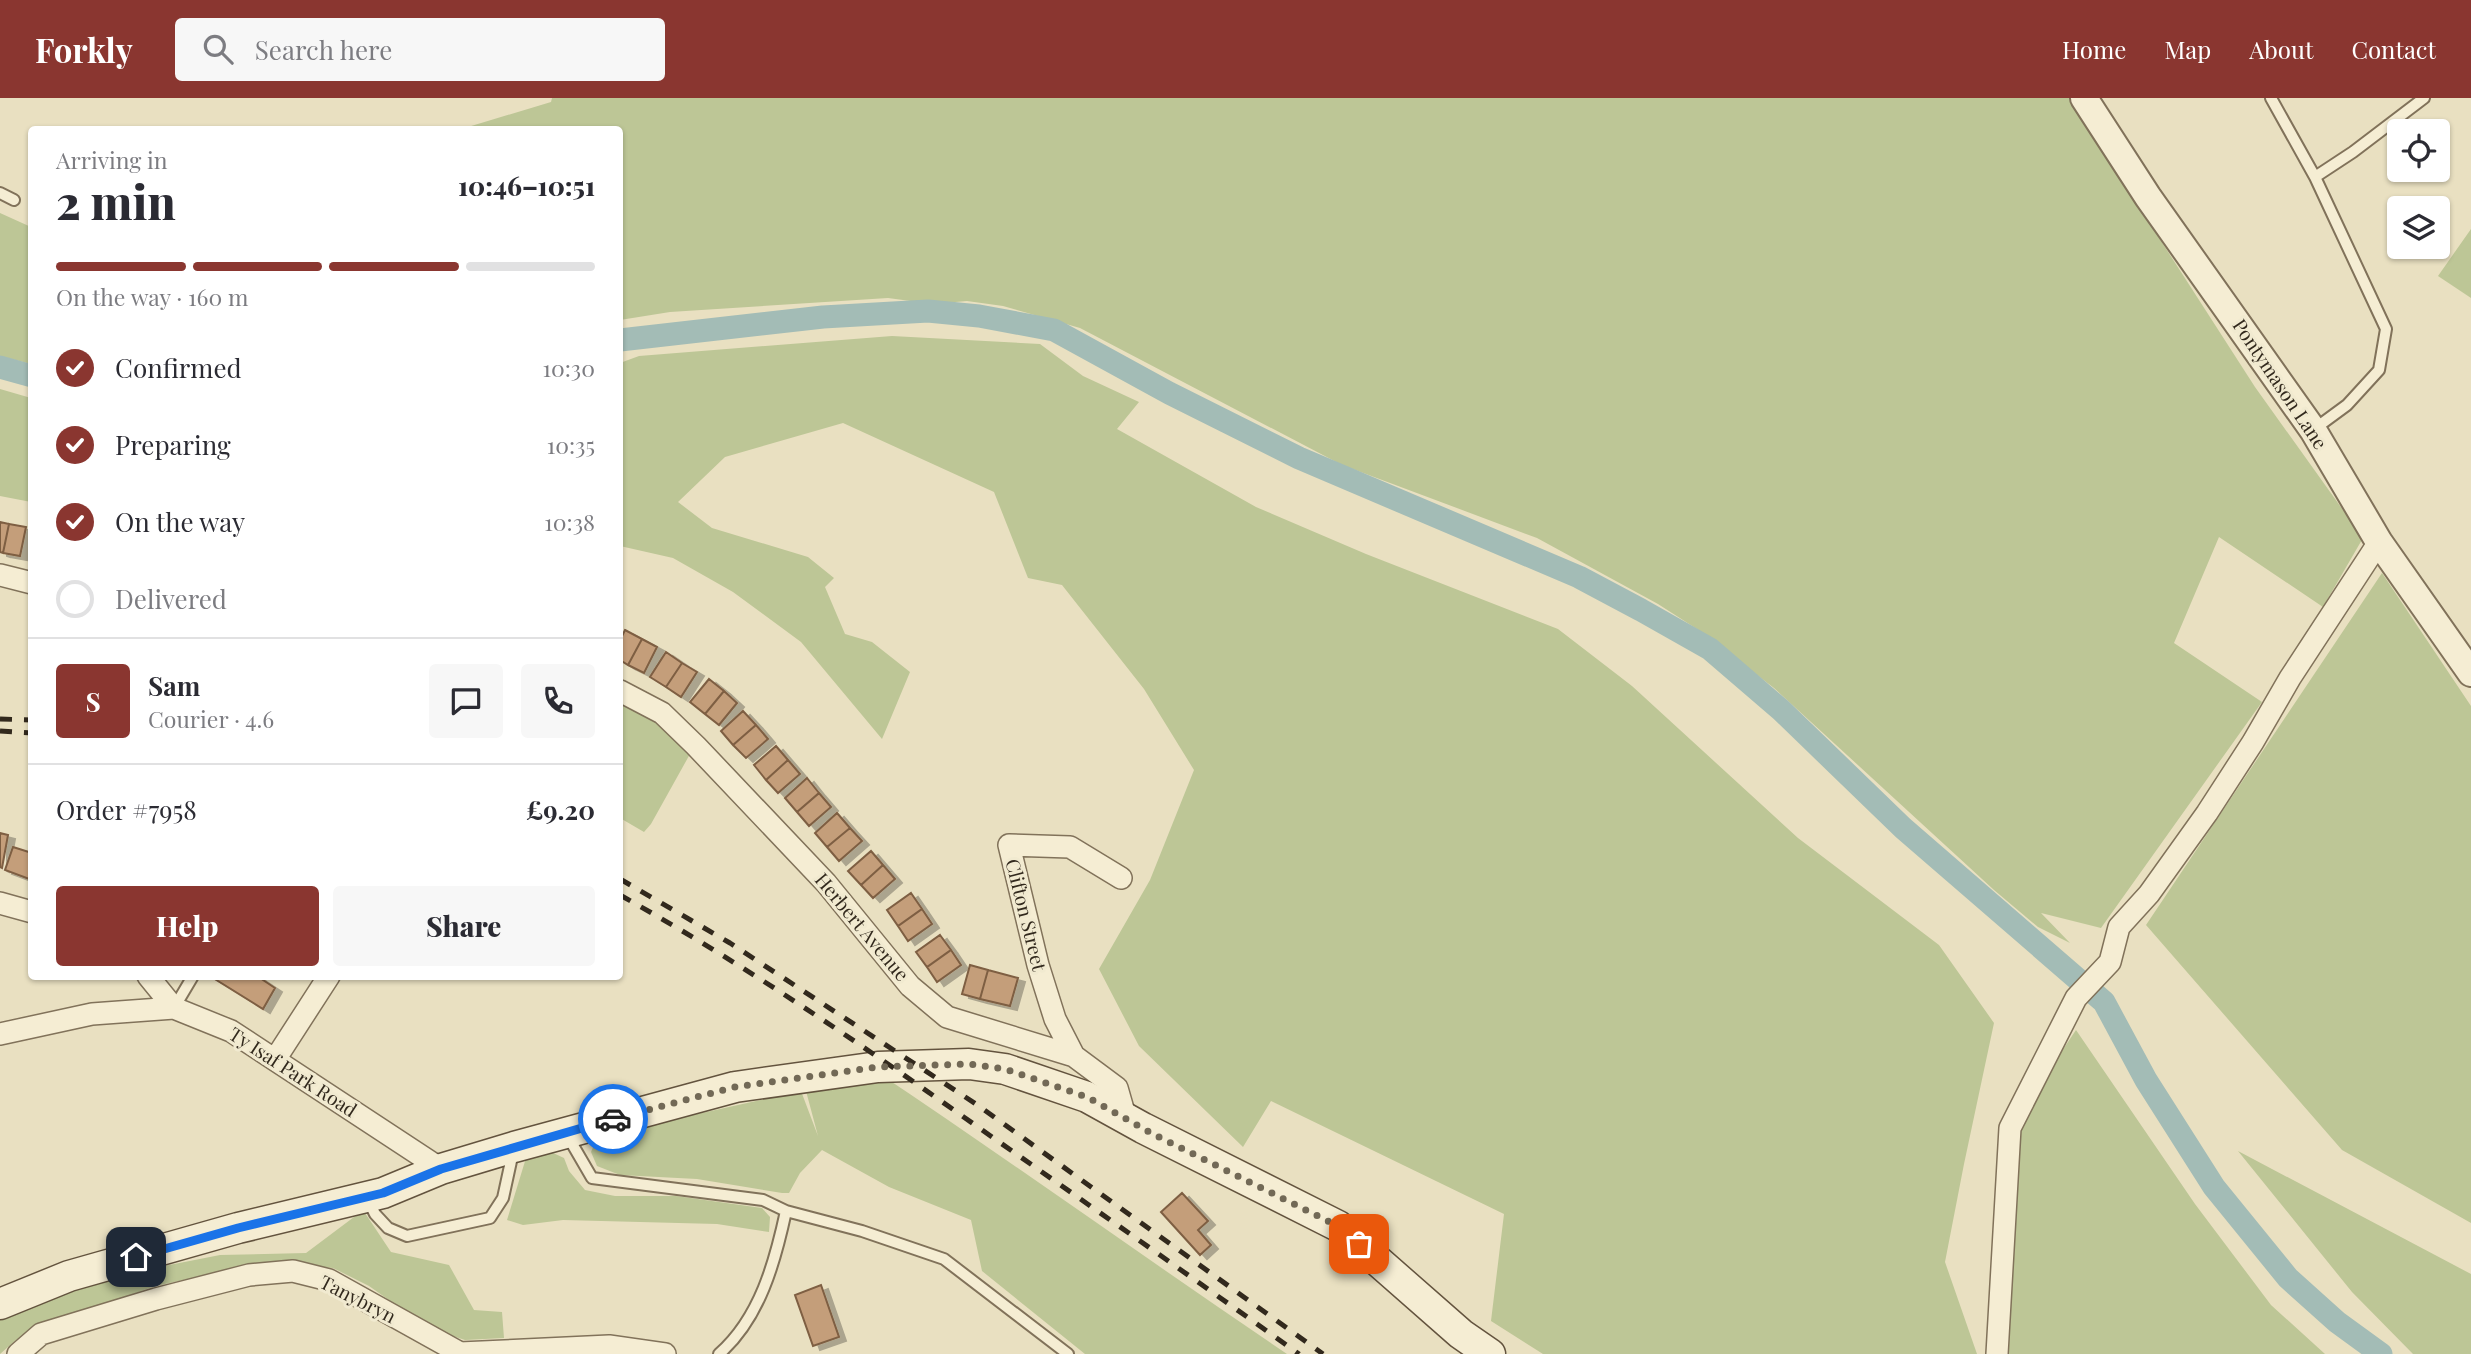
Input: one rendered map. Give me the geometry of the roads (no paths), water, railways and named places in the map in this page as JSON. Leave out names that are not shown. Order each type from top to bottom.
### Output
[{"type":"main road","points":[[0,1304],[69,1276],[238,1228],[383,1193],[441,1169],[514,1147],[735,1087],[878,1067],[969,1064],[1005,1069],[1087,1097],[1153,1134],[1338,1226],[1461,1334],[1490,1354]]},
{"type":"street","name":"Pontymason Lane","points":[[2084,98],[2148,197],[2313,430],[2379,542],[2471,673]]},
{"type":"street","points":[[1997,1354],[2010,1128],[2076,999],[2110,962],[2119,927],[2149,894],[2207,814],[2290,678],[2379,542]]},
{"type":"street","points":[[0,575],[28,582]]},
{"type":"street","name":"Herbert Avenue","points":[[623,693],[662,713],[696,746],[826,883],[910,986],[947,1017],[1074,1056],[1117,1088],[1125,1116]]},
{"type":"street","name":"Clifton Street","points":[[1074,1056],[1055,1019],[1041,976],[1009,845],[1070,847],[1121,878]]},
{"type":"street","points":[[0,903],[28,911]]},
{"type":"street","name":"Ty Isaf Park Road","points":[[151,980],[174,1008],[231,1031],[276,1058],[441,1169]]},
{"type":"street","points":[[276,1058],[326,980]]},
{"type":"street","points":[[0,1034],[92,1014],[174,1008]]},
{"type":"street","name":"Tanybryn","points":[[18,1354],[41,1334],[249,1275],[293,1271],[329,1280],[460,1353],[609,1346],[664,1354]]},
{"type":"lane","points":[[2271,98],[2315,177],[2386,329],[2379,370],[2347,405],[2313,430]]},
{"type":"lane","points":[[2315,177],[2424,98]]},
{"type":"lane","points":[[0,193],[15,200]]},
{"type":"lane","points":[[174,1008],[190,980]]},
{"type":"lane","points":[[566,1132],[592,1178],[763,1200],[786,1211],[862,1231],[944,1259],[1068,1354]]},
{"type":"lane","points":[[367,1197],[375,1214],[388,1228],[407,1236],[490,1218],[503,1198],[514,1147]]},
{"type":"lane","points":[[719,1354],[747,1324],[776,1254],[786,1211]]},
{"type":"waterway","points":[[623,340],[823,317],[928,311],[979,316],[1054,330],[1169,393],[1299,458],[1579,577],[1710,649],[1781,710],[1903,828],[2104,1002],[2146,1080],[2214,1187],[2288,1278],[2337,1322],[2381,1354]]},
{"type":"waterway","points":[[0,367],[28,375]]},
{"type":"railway","points":[[0,719],[28,720]]},
{"type":"railway","points":[[0,731],[28,733]]},
{"type":"railway","points":[[623,881],[730,943],[976,1104],[1323,1354]]},
{"type":"railway","points":[[623,897],[716,951],[855,1042],[1299,1354]]}]
